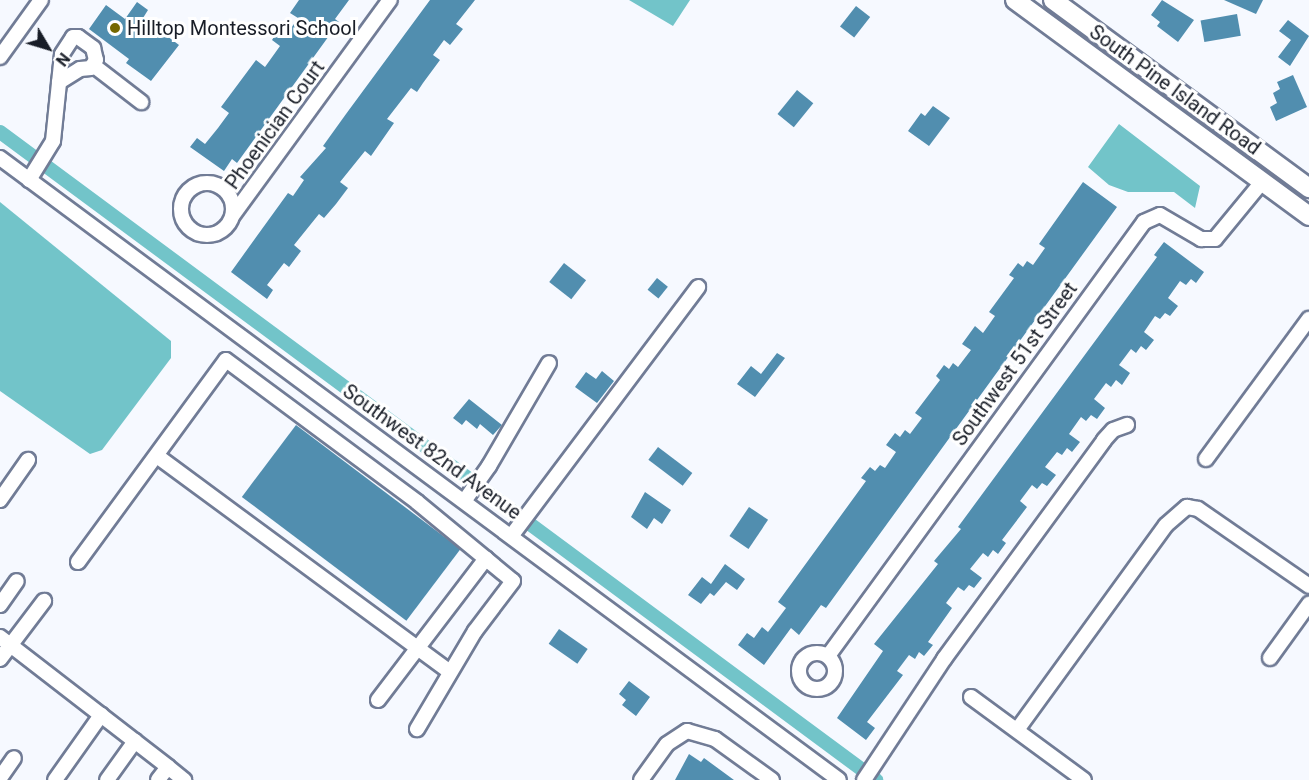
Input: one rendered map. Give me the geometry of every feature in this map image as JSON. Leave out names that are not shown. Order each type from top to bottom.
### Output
[{"type":"main road","name":"South Pine Island Road","points":[[1014,0],[1309,216]]},
{"type":"main road","name":"South Pine Island Road","points":[[1053,0],[1309,188]]},
{"type":"street","points":[[0,57],[41,0]]},
{"type":"street","name":"Phoenician Court","points":[[233,215],[390,0]]},
{"type":"street","points":[[29,180],[53,141],[62,54],[73,37],[78,37],[93,48],[93,65]]},
{"type":"street","points":[[59,82],[93,65]]},
{"type":"street","points":[[93,65],[141,102]]},
{"type":"street","name":"Southwest 82nd Avenue","points":[[0,158],[468,495],[512,535],[839,780]]},
{"type":"street","name":"Southwest 51st Street","points":[[828,656],[1144,222],[1160,215],[1202,239],[1215,239],[1262,182]]},
{"type":"street","points":[[512,535],[698,287]]},
{"type":"street","points":[[1206,459],[1309,318]]},
{"type":"street","points":[[78,562],[226,360],[513,580],[449,671],[417,729]]},
{"type":"street","points":[[468,495],[485,472],[549,363]]},
{"type":"street","points":[[864,780],[944,659],[1104,440],[1113,430],[1127,425]]},
{"type":"street","points":[[157,456],[449,671]]},
{"type":"street","points":[[0,500],[28,460]]},
{"type":"street","points":[[1017,730],[1166,525],[1187,507],[1198,509],[1309,586]]},
{"type":"street","points":[[378,700],[486,558]]},
{"type":"street","points":[[0,605],[17,581]]},
{"type":"street","points":[[0,659],[5,641],[44,601]]},
{"type":"street","points":[[1270,658],[1309,604]]},
{"type":"street","points":[[5,641],[184,780]]},
{"type":"street","points":[[971,697],[1084,780]]},
{"type":"street","points":[[55,780],[101,715]]},
{"type":"street","points":[[641,780],[667,744],[687,731],[715,739],[772,780]]},
{"type":"street","points":[[107,780],[135,741]]},
{"type":"street","points":[[0,778],[14,758]]},
{"type":"street","points":[[158,780],[168,767]]},
{"type":"water","points":[[629,0],[690,0],[673,26]]},
{"type":"water","points":[[1119,124],[1200,186],[1195,208],[1174,192],[1128,192],[1109,185],[1088,167]]},
{"type":"water","points":[[0,202],[171,341],[171,358],[102,450],[90,454],[0,391]]},
{"type":"building","points":[[299,0],[349,0],[335,19],[339,22],[237,163],[232,159],[224,171],[190,147],[197,138],[205,144],[218,128],[229,113],[221,107],[256,60],[265,67],[280,46],[272,40],[279,29],[287,34],[298,18],[290,13]]},
{"type":"building","points":[[430,0],[475,0],[456,24],[463,29],[450,45],[444,40],[433,55],[440,60],[417,92],[411,88],[387,119],[394,123],[371,156],[365,151],[340,182],[348,188],[324,218],[319,214],[294,245],[301,251],[289,267],[284,263],[267,285],[273,290],[267,299],[231,272],[288,193],[293,196],[304,180],[300,177],[326,148],[323,146]]},
{"type":"building","points":[[1162,0],[1194,20],[1178,42],[1157,26],[1160,22],[1151,15]]},
{"type":"building","points":[[1224,0],[1263,0],[1256,14]]},
{"type":"building","points":[[137,2],[148,10],[143,18],[179,45],[151,81],[126,63],[129,59],[89,29],[106,5],[125,19]]},
{"type":"building","points":[[856,6],[870,17],[854,38],[840,26]]},
{"type":"building","points":[[1237,14],[1241,36],[1204,42],[1201,20]]},
{"type":"building","points":[[1288,20],[1309,36],[1290,66],[1278,57],[1291,40],[1279,31]]},
{"type":"building","points":[[1293,75],[1307,107],[1276,121],[1270,107],[1277,103],[1273,93],[1280,89],[1277,82]]},
{"type":"building","points":[[797,90],[813,103],[794,127],[777,114]]},
{"type":"building","points":[[933,106],[950,118],[929,146],[908,131],[921,113],[925,116]]},
{"type":"building","points":[[1083,182],[1117,207],[826,608],[821,605],[799,635],[791,628],[764,665],[738,645],[747,633],[754,638],[762,627],[768,632],[786,608],[778,602],[866,481],[861,478],[870,467],[875,471],[880,465],[885,468],[896,452],[886,445],[895,433],[900,437],[905,430],[910,434],[922,418],[915,413],[940,380],[936,376],[944,365],[949,369],[953,363],[958,367],[971,350],[962,344],[975,326],[983,333],[995,316],[989,312],[1014,278],[1009,275],[1018,263],[1023,267],[1027,261],[1033,265],[1045,248],[1039,244]]},
{"type":"building","points":[[1164,242],[1204,272],[1196,283],[1191,279],[1186,285],[1180,281],[1168,298],[1178,306],[1170,316],[1165,313],[1160,319],[1155,316],[1144,332],[1154,340],[1146,350],[1141,346],[1136,353],[1131,349],[1119,365],[1130,373],[1122,385],[1116,380],[1111,387],[1106,383],[1094,399],[1105,408],[1097,419],[1091,415],[1086,421],[1081,417],[1069,434],[1080,442],[1072,452],[1067,448],[1062,455],[1057,452],[1045,467],[1056,475],[1047,486],[1042,483],[1037,489],[1032,485],[1020,501],[1027,507],[1002,540],[1006,543],[998,554],[993,550],[988,557],[983,553],[970,569],[982,578],[974,588],[969,585],[964,591],[958,587],[946,603],[952,608],[928,642],[933,645],[924,656],[919,652],[915,659],[909,655],[897,671],[903,675],[867,722],[875,728],[866,740],[837,718],[883,651],[874,644],[938,564],[934,561],[961,529],[958,527],[1157,257],[1154,255]]},
{"type":"building","points":[[564,263],[586,280],[571,299],[549,282]]},
{"type":"building","points":[[657,278],[668,287],[658,298],[648,290]]},
{"type":"building","points":[[777,353],[785,358],[755,397],[737,384],[751,366],[761,374]]},
{"type":"building","points":[[602,371],[614,381],[597,403],[575,387],[586,372],[596,379]]},
{"type":"building","points":[[469,399],[502,425],[493,435],[480,424],[477,429],[466,420],[462,425],[453,418]]},
{"type":"building","points":[[296,425],[461,549],[406,621],[242,497]]},
{"type":"building","points":[[658,447],[692,473],[683,486],[648,460]]},
{"type":"building","points":[[645,492],[671,510],[662,524],[654,518],[647,529],[631,517]]},
{"type":"building","points":[[749,507],[768,520],[748,549],[729,536]]},
{"type":"building","points":[[725,564],[745,579],[737,590],[726,582],[714,596],[710,593],[701,604],[688,595],[702,577],[711,584]]},
{"type":"building","points":[[559,629],[588,649],[577,664],[549,644]]},
{"type":"building","points":[[629,681],[650,697],[636,716],[622,705],[626,700],[619,694]]},
{"type":"building","points":[[689,754],[701,762],[704,758],[734,780],[675,780]]},
{"type":"waterway","points":[[0,132],[876,780]]},
{"type":"place","name":"Hilltop Montessori School","points":[[115,28]]}]
